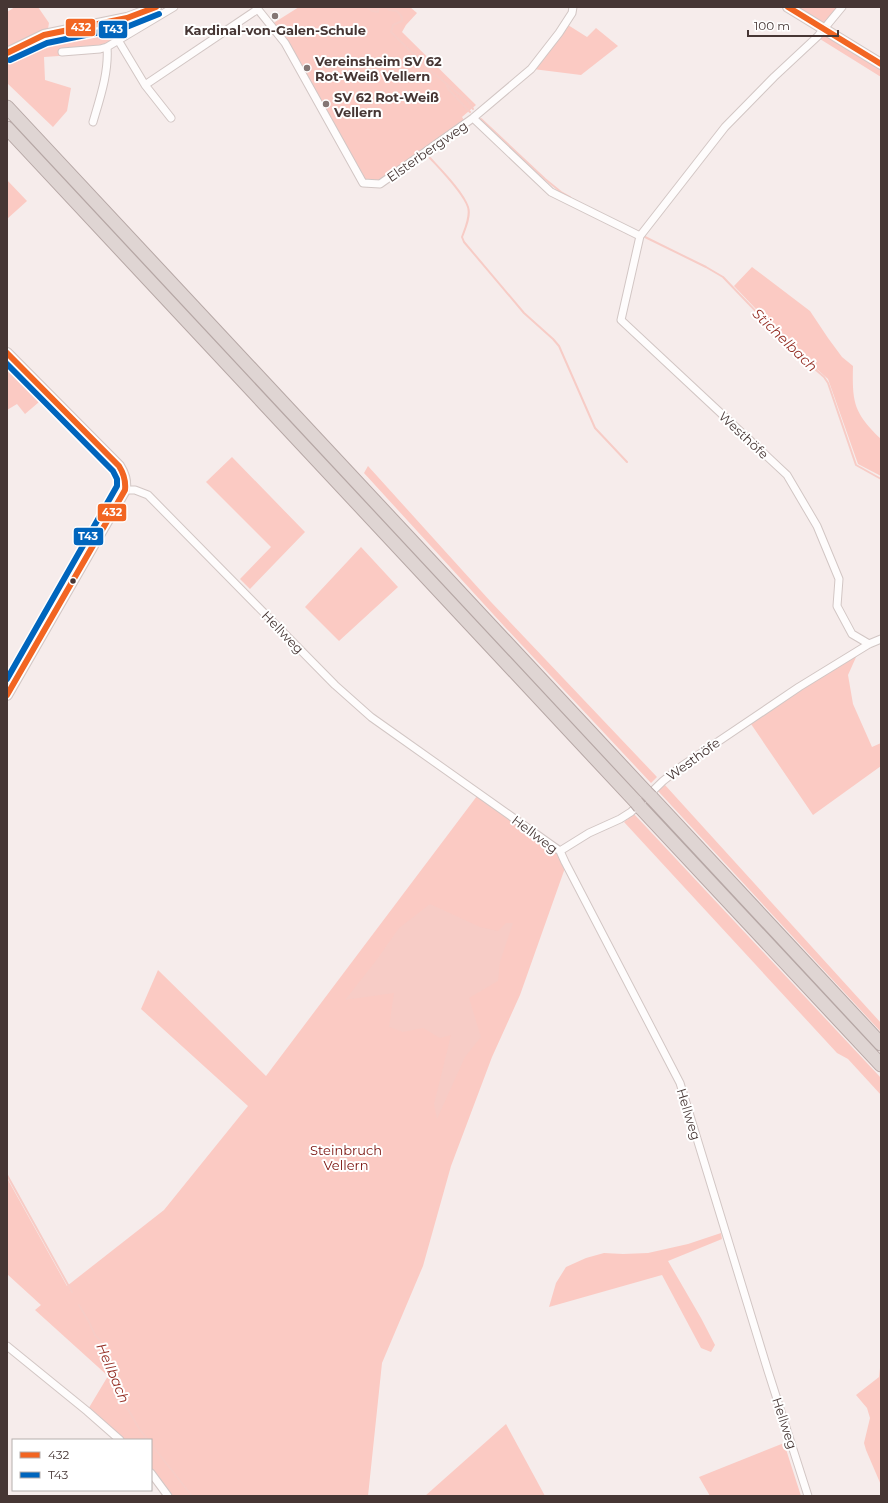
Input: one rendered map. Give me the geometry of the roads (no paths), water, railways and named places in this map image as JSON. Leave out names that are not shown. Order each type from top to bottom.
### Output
[{"type":"highway","points":[[7,107],[881,1044]]},
{"type":"highway","points":[[7,128],[881,1065]]},
{"type":"main road","points":[[7,53],[44,35],[126,18],[156,7]]},
{"type":"main road","points":[[788,7],[881,64]]},
{"type":"main road","points":[[7,353],[119,466],[124,474],[125,490],[7,695]]},
{"type":"street","points":[[62,52],[100,49],[107,47],[174,7]]},
{"type":"street","name":"Elsterbergweg","points":[[257,8],[285,44],[363,183],[380,184],[473,118],[531,69],[559,33],[572,13],[573,7]]},
{"type":"street","points":[[473,118],[551,192],[640,236],[725,127],[824,29],[842,7]]},
{"type":"street","points":[[145,84],[257,8]]},
{"type":"street","points":[[118,40],[145,84],[171,118]]},
{"type":"street","points":[[93,122],[102,91],[108,56],[107,47]]},
{"type":"street","name":"Westhöfe","points":[[640,236],[621,320],[787,475],[817,526],[839,579],[837,606],[852,634],[869,644]]},
{"type":"street","name":"Hellweg","points":[[125,490],[135,490],[148,495],[335,685],[371,717],[560,851],[680,1083],[768,1371],[808,1496]]},
{"type":"street","name":"Westhöfe","points":[[560,851],[589,833],[620,819],[682,766],[799,687],[869,644],[881,639]]},
{"type":"street","points":[[7,1346],[88,1411],[119,1439]]},
{"type":"street","points":[[152,1474],[168,1496]]},
{"type":"waterway","name":"Stichelbach","points":[[367,7],[372,11],[378,12],[378,7]]},
{"type":"waterway","name":"Stichelbach","points":[[387,7],[389,10],[397,11],[402,17],[402,21],[393,25],[391,32],[433,73],[469,102],[473,109]]},
{"type":"waterway","points":[[447,86],[470,112]]},
{"type":"waterway","name":"Stichelbach","points":[[481,119],[545,179],[561,192],[570,197]]},
{"type":"waterway","points":[[430,158],[457,188],[468,207],[468,218],[462,237],[464,242],[524,313],[559,346],[595,428],[627,462]]},
{"type":"waterway","name":"Stichelbach","points":[[645,237],[723,277],[790,347],[824,377],[828,383],[856,465],[881,479]]},
{"type":"waterway","name":"Hellbach","points":[[7,1175],[72,1292]]},
{"type":"waterway","name":"Hellbach","points":[[79,1305],[95,1335],[101,1341],[118,1392],[140,1430],[147,1439]]},
{"type":"waterway","name":"Hellbach","points":[[152,1445],[192,1496]]},
{"type":"place","name":"Kardinal-von-Galen-Schule","points":[[275,16]]},
{"type":"place","name":"Vereinsheim SV 62 Rot-Weiß Vellern","points":[[307,68]]},
{"type":"place","name":"SV 62 Rot-Weiß Vellern","points":[[326,104]]},
{"type":"park label","name":"Steinbruch Vellern","points":[[346,1158]]}]
